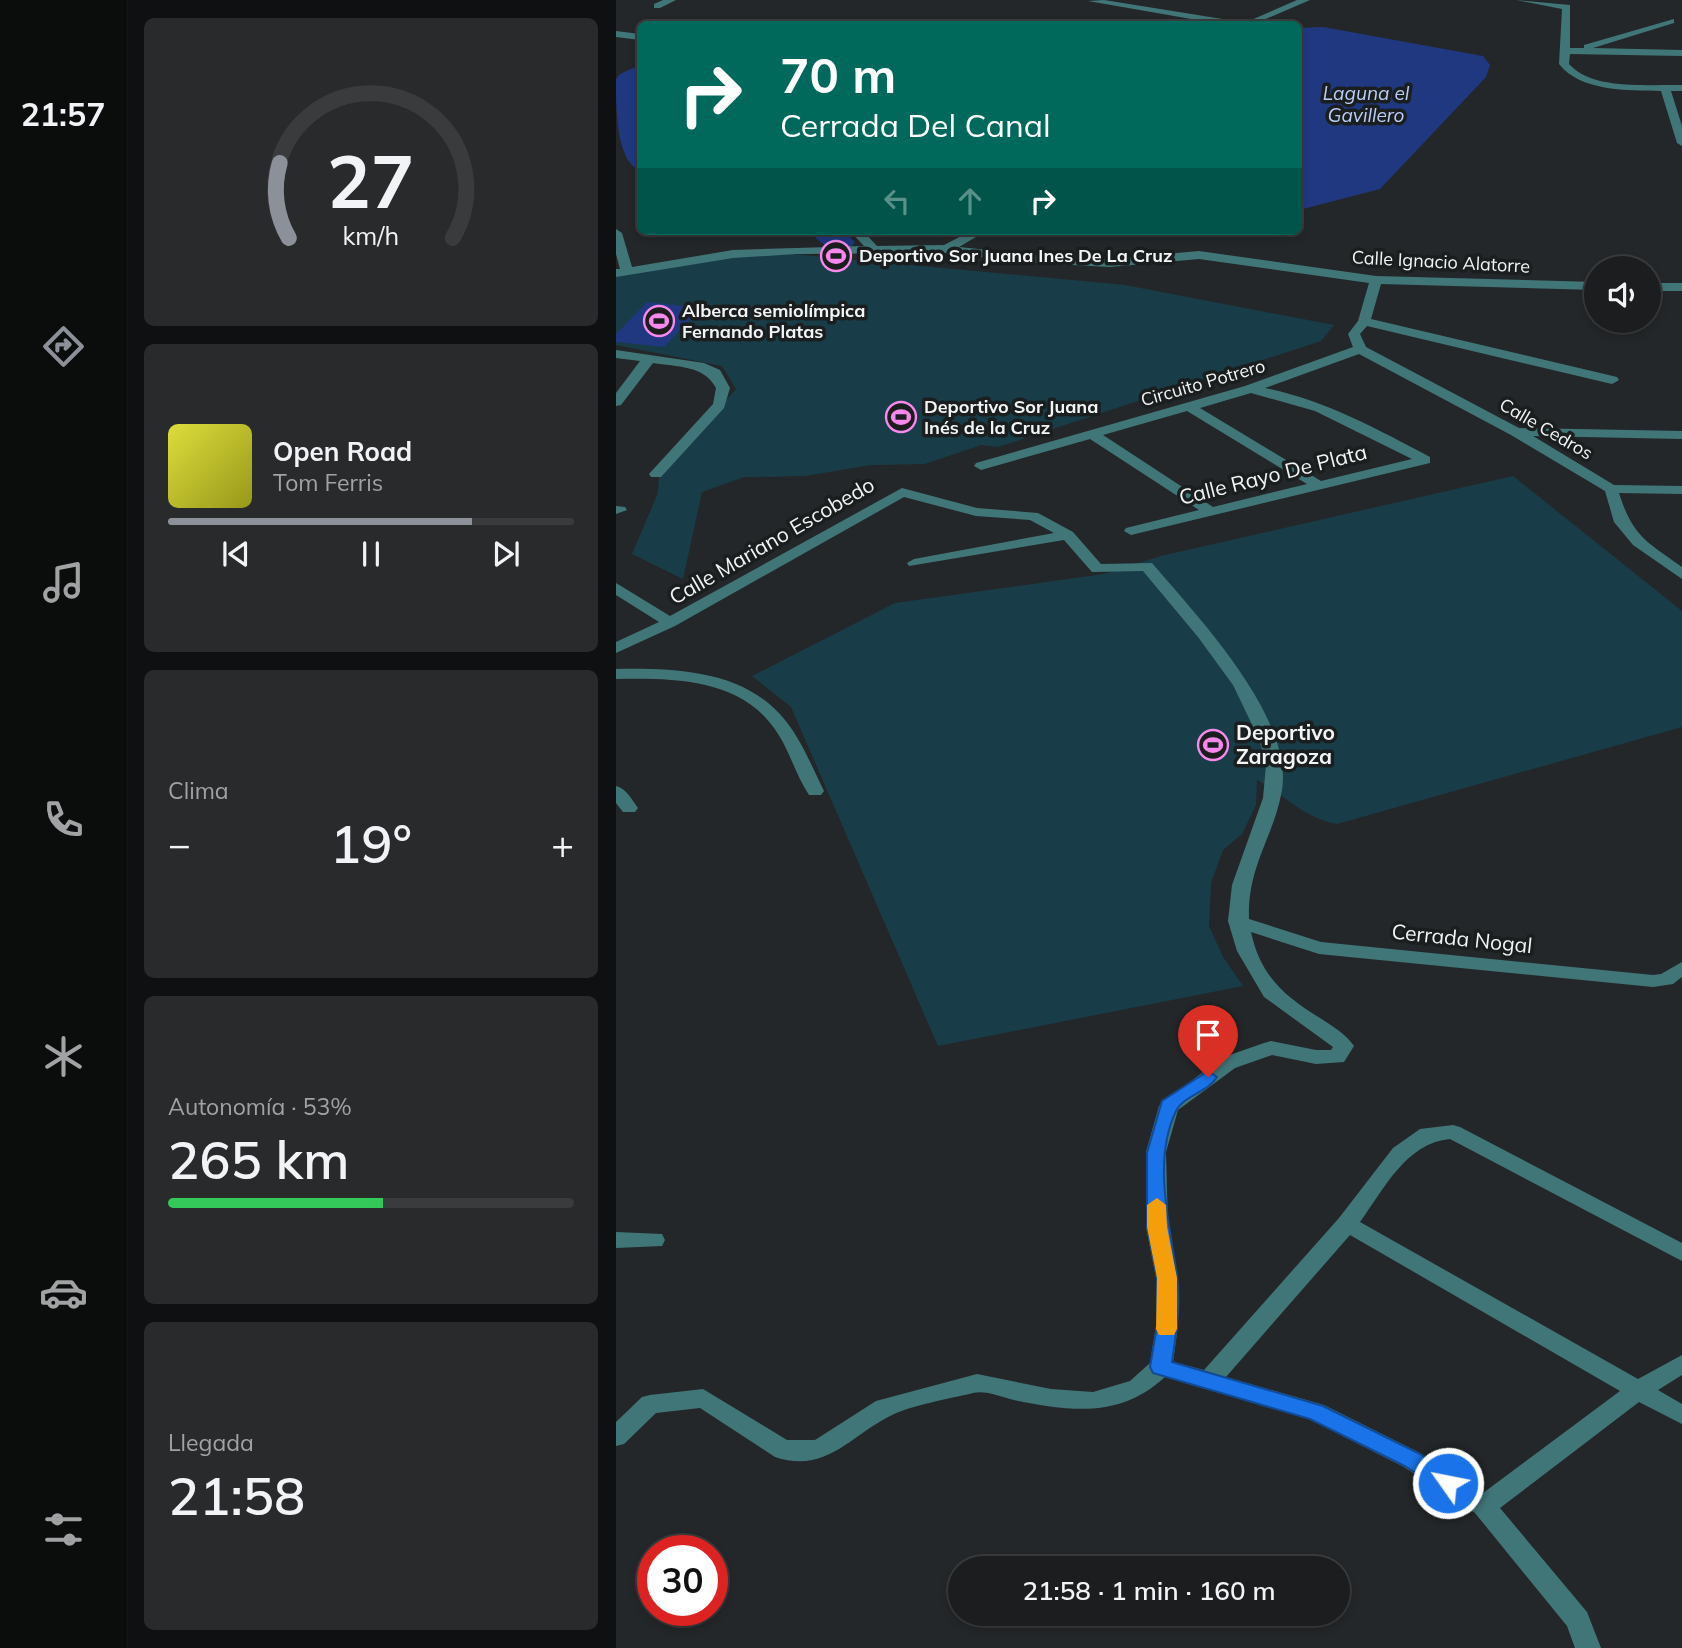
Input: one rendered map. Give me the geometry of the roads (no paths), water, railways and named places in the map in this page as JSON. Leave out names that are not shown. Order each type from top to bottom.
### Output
[{"type":"street","points":[[657,6],[671,0]]},
{"type":"street","points":[[1254,21],[1305,0]]},
{"type":"street","points":[[1521,0],[1567,7],[1563,64],[1567,73],[1577,78],[1682,88]]},
{"type":"street","points":[[1093,1],[1216,21]]},
{"type":"street","points":[[1564,51],[1671,21]]},
{"type":"street","points":[[616,34],[637,37]]},
{"type":"street","points":[[1564,51],[1682,53]]},
{"type":"street","points":[[1665,88],[1682,143]]},
{"type":"street","points":[[616,233],[622,272]]},
{"type":"street","points":[[860,235],[873,249]]},
{"type":"street","points":[[946,249],[972,235]]},
{"type":"street","name":"Calle Ignacio Alatorre","points":[[622,272],[733,254],[946,249],[1034,259],[1110,263],[1199,255],[1376,280],[1584,286]]},
{"type":"street","points":[[1360,349],[1354,334],[1364,321],[1376,280]]},
{"type":"street","points":[[1661,287],[1682,287]]},
{"type":"street","points":[[1364,321],[1612,380]]},
{"type":"street","name":"Circuito Potrero","points":[[981,466],[1250,389],[1360,349]]},
{"type":"street","name":"Calle Cedros","points":[[1360,349],[1516,432],[1611,489]]},
{"type":"street","points":[[616,354],[699,366],[715,373],[723,388],[719,405],[656,474]]},
{"type":"street","points":[[616,402],[649,359]]},
{"type":"street","name":"Calle Rayo De Plata","points":[[1131,531],[1425,460],[1339,415],[1281,394],[1250,389]]},
{"type":"street","points":[[1188,405],[1318,485]]},
{"type":"street","points":[[1516,432],[1682,435]]},
{"type":"street","points":[[1090,433],[1211,512]]},
{"type":"street","points":[[1682,490],[1611,489],[1621,522],[1638,542],[1682,574]]},
{"type":"street","name":"Calle Mariano Escobedo","points":[[616,648],[670,623],[902,492],[976,512],[1034,516],[1068,536],[1097,569],[1147,566],[1210,641],[1265,727],[1274,768],[1273,780],[1267,816],[1250,853],[1238,895],[1237,921]]},
{"type":"street","points":[[914,563],[1068,536]]},
{"type":"street","points":[[616,588],[670,623]]},
{"type":"street","points":[[616,674],[649,672],[694,679],[723,685],[759,702],[779,724],[815,791]]},
{"type":"street","points":[[616,791],[629,808]]},
{"type":"street","points":[[616,1437],[650,1404],[703,1398],[783,1450],[819,1450],[884,1408],[976,1383],[1051,1398],[1093,1401],[1138,1388],[1161,1367],[1167,1326],[1167,1278],[1157,1227],[1156,1153],[1168,1106],[1228,1063],[1271,1048],[1316,1057],[1337,1057],[1344,1046],[1333,1034],[1283,1006],[1262,982],[1237,921]]},
{"type":"street","name":"Cerrada Nogal","points":[[1237,921],[1319,948],[1653,981],[1666,980],[1682,968]]},
{"type":"street","points":[[1210,1379],[1348,1224],[1400,1153],[1427,1134],[1453,1132],[1682,1253]]},
{"type":"street","points":[[1348,1224],[1682,1415]]},
{"type":"street","points":[[616,1240],[654,1240]]},
{"type":"street","points":[[1484,1506],[1637,1391],[1682,1364]]},
{"type":"street","points":[[1161,1367],[1210,1379],[1316,1412],[1412,1460],[1484,1506],[1578,1620],[1588,1648]]},
{"type":"water","name":"Laguna el Gavillero","points":[[1323,27],[1483,56],[1490,65],[1486,77],[1380,189],[1302,209],[1302,28]]},
{"type":"water","name":"Alberca semiolímpica Fernando Platas","points":[[647,302],[701,308],[664,347],[616,342],[616,334]]},
{"type":"waterway","points":[[637,75],[623,87],[637,160]]},
{"type":"waterway","points":[[830,235],[840,242]]},
{"type":"place","name":"Deportivo Sor Juana Ines De La Cruz","points":[[836,256]]},
{"type":"place","name":"Alberca semiolímpica Fernando Platas","points":[[659,321]]},
{"type":"place","name":"Deportivo Sor Juana Inés de la Cruz","points":[[901,417]]},
{"type":"place","name":"Deportivo Zaragoza","points":[[1213,745]]}]
